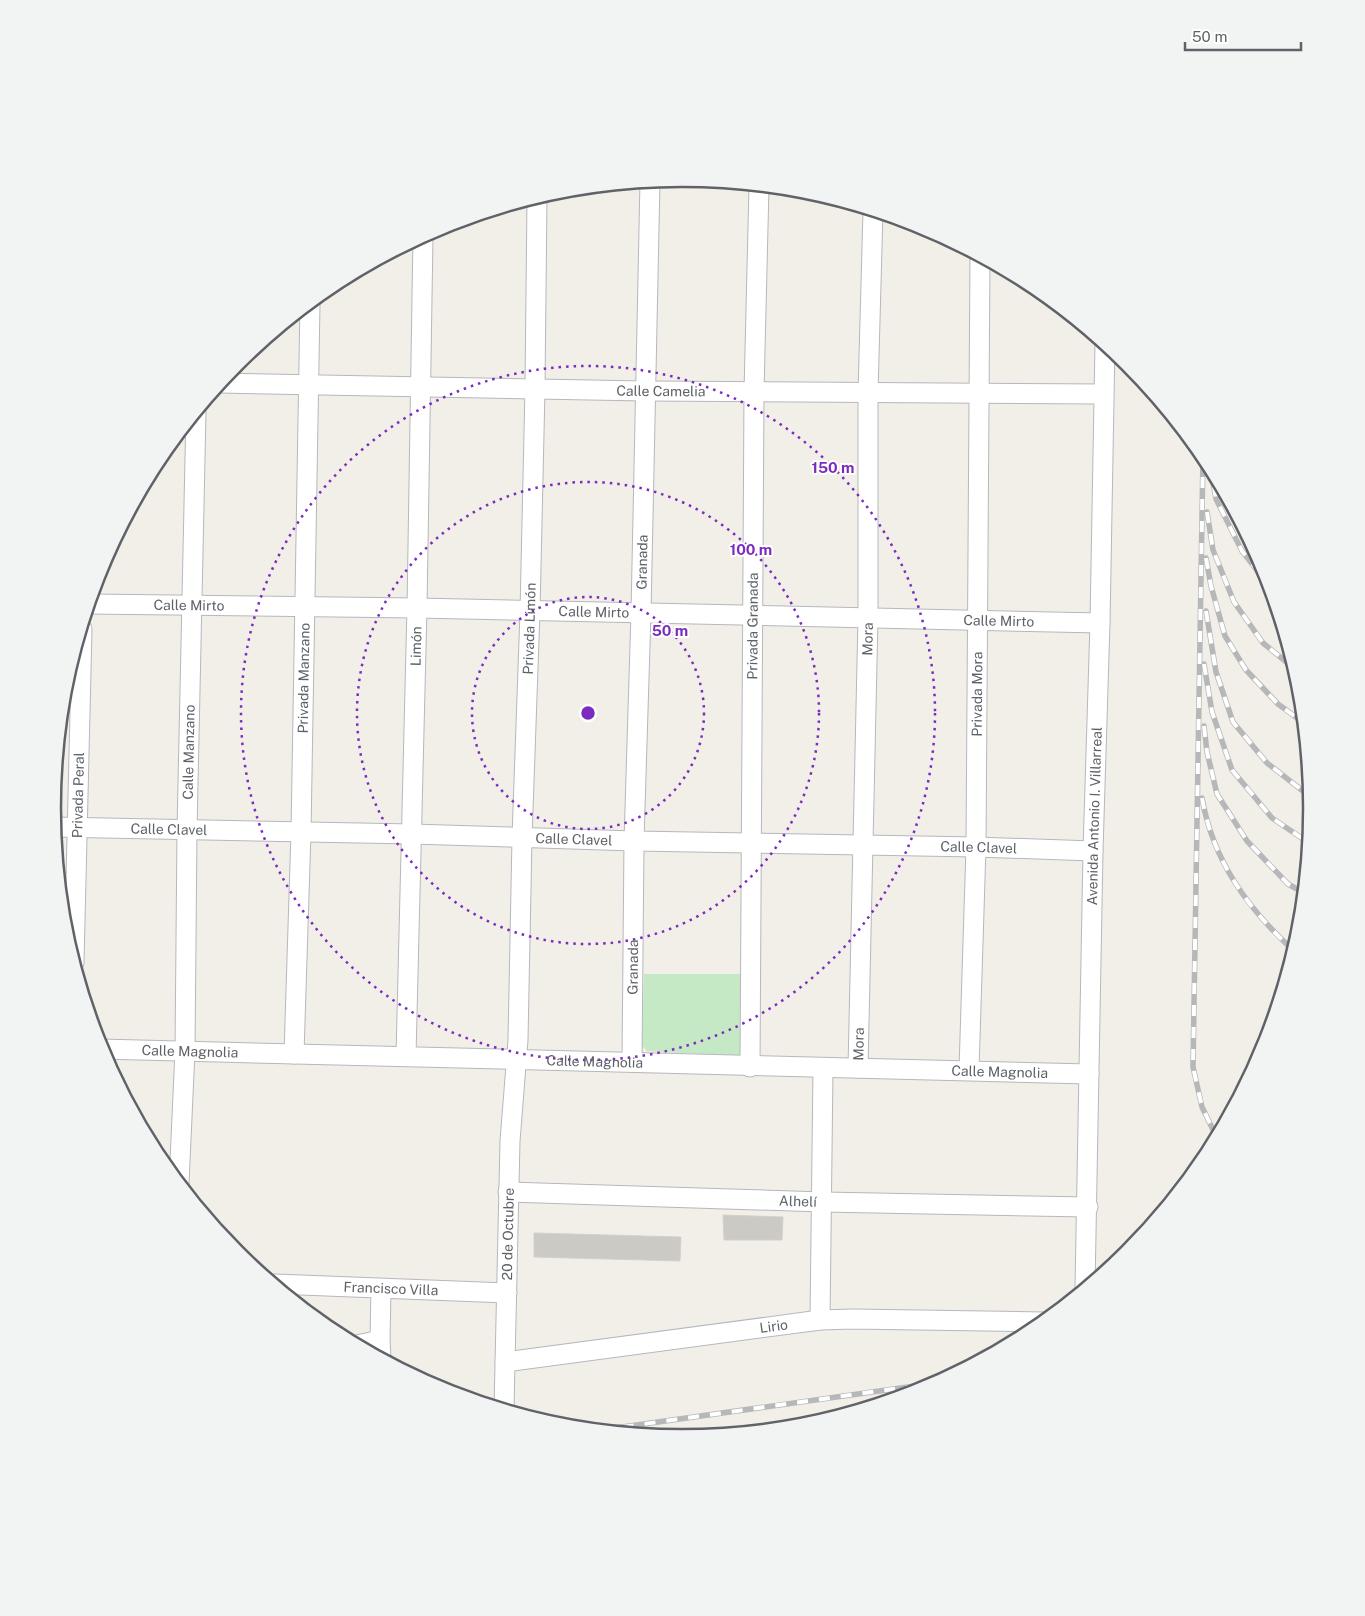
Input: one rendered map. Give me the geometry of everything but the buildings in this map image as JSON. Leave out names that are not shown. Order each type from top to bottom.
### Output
[{"type":"street","name":"Granada","points":[[632,1062],[634,841],[650,188]]},
{"type":"street","name":"Privada Granada","points":[[750,1067],[754,392],[759,191]]},
{"type":"street","name":"Privada Limón","points":[[516,1060],[530,612],[537,205]]},
{"type":"street","name":"Mora","points":[[858,1068],[868,618],[868,393],[873,217]]},
{"type":"street","name":"Limón","points":[[406,1056],[417,608],[423,244]]},
{"type":"street","name":"Privada Mora","points":[[968,1070],[976,847],[980,263]]},
{"type":"street","name":"Privada Manzano","points":[[294,1054],[301,832],[310,311]]},
{"type":"street","name":"Avenida Antonio I. Villarreal","points":[[1085,1281],[1088,1207],[1088,1074],[1100,623],[1105,353]]},
{"type":"street","name":"Calle Camelia","points":[[229,383],[645,391],[1103,394]]},
{"type":"street","name":"Calle Manzano","points":[[180,1172],[185,1051],[187,830],[196,423]]},
{"type":"street","name":"Calle Mirto","points":[[96,604],[417,608],[530,612],[1100,623]]},
{"type":"street","name":"Privada Peral","points":[[75,937],[82,649]]},
{"type":"street","name":"Calle Clavel","points":[[62,828],[412,834],[1093,851]]},
{"type":"street","name":"Calle Magnolia","points":[[110,1049],[632,1062],[823,1069],[968,1070],[1088,1074]]},
{"type":"street","name":"20 de Octubre","points":[[504,1403],[508,1192],[516,1060]]},
{"type":"street","points":[[820,1320],[823,1069]]},
{"type":"street","name":"Alhelí","points":[[508,1192],[822,1202],[1088,1207]]},
{"type":"street","name":"Francisco Villa","points":[[284,1284],[507,1293]]},
{"type":"street","points":[[380,1349],[381,1289]]},
{"type":"street","name":"Lirio","points":[[505,1362],[820,1320],[1032,1322]]},
{"type":"green space","points":[[644,974],[744,974],[742,1051],[739,1056],[647,1051],[642,1046]]},
{"type":"railway","points":[[1203,469],[1193,1067],[1202,1107],[1213,1131]]},
{"type":"railway","points":[[1214,486],[1216,499],[1242,551],[1255,567]]},
{"type":"railway","points":[[1207,512],[1213,550],[1234,602],[1263,643],[1286,662]]},
{"type":"railway","points":[[1206,558],[1211,586],[1225,636],[1246,670],[1278,704],[1297,718]]},
{"type":"railway","points":[[1206,611],[1216,672],[1233,722],[1267,763],[1303,791]]},
{"type":"railway","points":[[1204,664],[1212,712],[1232,770],[1272,818],[1303,839]]},
{"type":"railway","points":[[1204,726],[1207,752],[1217,794],[1247,841],[1288,884],[1298,890]]},
{"type":"railway","points":[[1202,798],[1207,821],[1215,843],[1235,882],[1262,918],[1288,946]]},
{"type":"railway","points":[[626,1426],[906,1387]]}]
